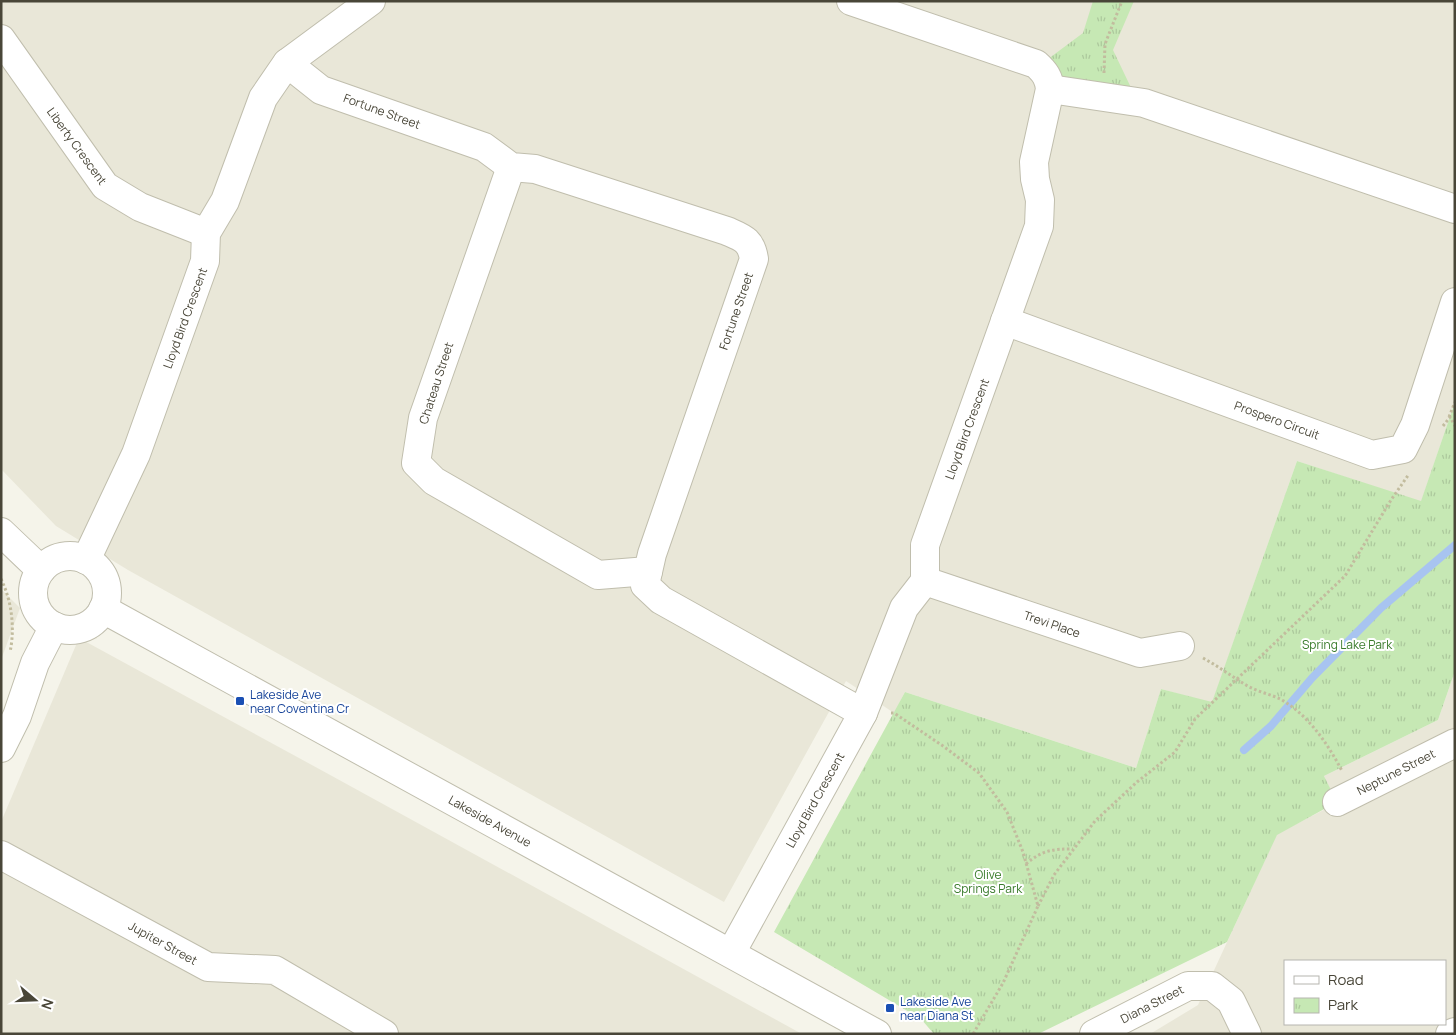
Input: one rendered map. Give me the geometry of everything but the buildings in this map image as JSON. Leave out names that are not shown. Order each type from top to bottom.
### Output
[{"type":"street","points":[[206,233],[226,201],[263,98],[287,63],[370,1]]},
{"type":"street","points":[[851,1],[1036,64],[1049,80],[1050,89],[1144,103],[1455,209]]},
{"type":"street","name":"Liberty Crescent","points":[[1,40],[105,186],[140,207],[206,233]]},
{"type":"street","name":"Fortune Street","points":[[287,63],[321,90],[484,148],[511,167],[535,169],[727,231],[744,239],[752,248],[754,259],[655,545],[646,585],[661,600],[863,713]]},
{"type":"street","name":"Lloyd Bird Crescent","points":[[731,954],[863,713],[904,608],[925,581],[926,545],[1039,226],[1040,200],[1035,179],[1034,162],[1050,89]]},
{"type":"street","name":"Chateau Street","points":[[511,167],[423,418],[416,463],[434,481],[598,575],[648,571]]},
{"type":"street","name":"Lloyd Bird Crescent","points":[[86,560],[136,454],[205,262],[206,233]]},
{"type":"street","name":"Prospero Circuit","points":[[1005,321],[1372,455],[1403,450],[1415,425],[1455,302]]},
{"type":"street","points":[[1,532],[41,570]]},
{"type":"street","points":[[1,748],[17,716],[35,663],[65,633],[65,630],[87,625],[103,609],[106,598],[106,586],[103,576],[96,566],[74,556],[62,557],[50,562],[41,570],[35,580],[33,591],[34,602],[41,616],[65,633]]},
{"type":"street","name":"Trevi Place","points":[[925,581],[1140,653],[1180,646]]},
{"type":"street","name":"Lakeside Avenue","points":[[103,609],[877,1034]]},
{"type":"street","name":"Neptune Street","points":[[1345,798],[1455,743]]},
{"type":"street","name":"Jupiter Street","points":[[1,855],[208,967],[275,970],[384,1034]]},
{"type":"street","name":"Diana Street","points":[[1094,1034],[1188,986],[1212,986],[1231,1001],[1247,1034]]},
{"type":"street","points":[[1450,1034],[1455,1032]]},
{"type":"path","points":[[1103,97],[1105,44],[1122,1]]},
{"type":"path","points":[[1438,433],[1450,417],[1455,402]]},
{"type":"path","points":[[1450,417],[1455,426]]},
{"type":"path","points":[[973,1034],[1003,983],[1054,875],[1095,821],[1137,782],[1175,752],[1195,719],[1345,576],[1391,500],[1412,470]]},
{"type":"path","points":[[1,580],[7,592],[13,636],[10,652],[35,663]]},
{"type":"path","points":[[65,633],[103,639]]},
{"type":"path","points":[[1180,646],[1219,666],[1247,686],[1282,700],[1310,723],[1334,756],[1345,798]]},
{"type":"path","points":[[863,713],[894,713],[979,773],[1007,812],[1026,864],[1038,906]]},
{"type":"path","points":[[1026,864],[1038,854],[1056,849],[1074,849]]},
{"type":"shaded area","points":[[1,1],[1455,1],[1455,402],[1421,502],[1297,461],[1212,703],[1161,689],[1136,768],[905,692],[894,713],[846,681],[724,902],[128,570],[56,526],[1,469]]},
{"type":"shaded area","points":[[1,589],[20,608],[1,660]]},
{"type":"shaded area","points":[[79,638],[802,1034],[1,1034],[1,822]]},
{"type":"shaded area","points":[[1455,671],[1455,1034],[1150,1034],[1198,1005],[1277,834],[1337,803],[1324,776],[1438,720]]},
{"type":"green space","points":[[1093,1],[1134,1],[1113,50],[1135,96],[1055,82],[1044,62],[1083,33]]},
{"type":"green space","name":"Olive Springs Park","points":[[1455,402],[1455,671],[1438,720],[1324,776],[1337,802],[1277,835],[1227,942],[1038,1034],[934,1034],[921,1019],[774,932],[905,692],[1136,768],[1161,689],[1212,702],[1297,461],[1421,501]]},
{"type":"waterway","points":[[1244,750],[1271,726],[1312,678],[1381,608],[1455,545]]},
{"type":"place","name":"Lakeside Ave near Coventina Cr","points":[[240,701]]},
{"type":"place","name":"Lakeside Ave near Diana St","points":[[890,1008]]},
{"type":"park label","name":"Spring Lake Park","points":[[1347,644]]}]
